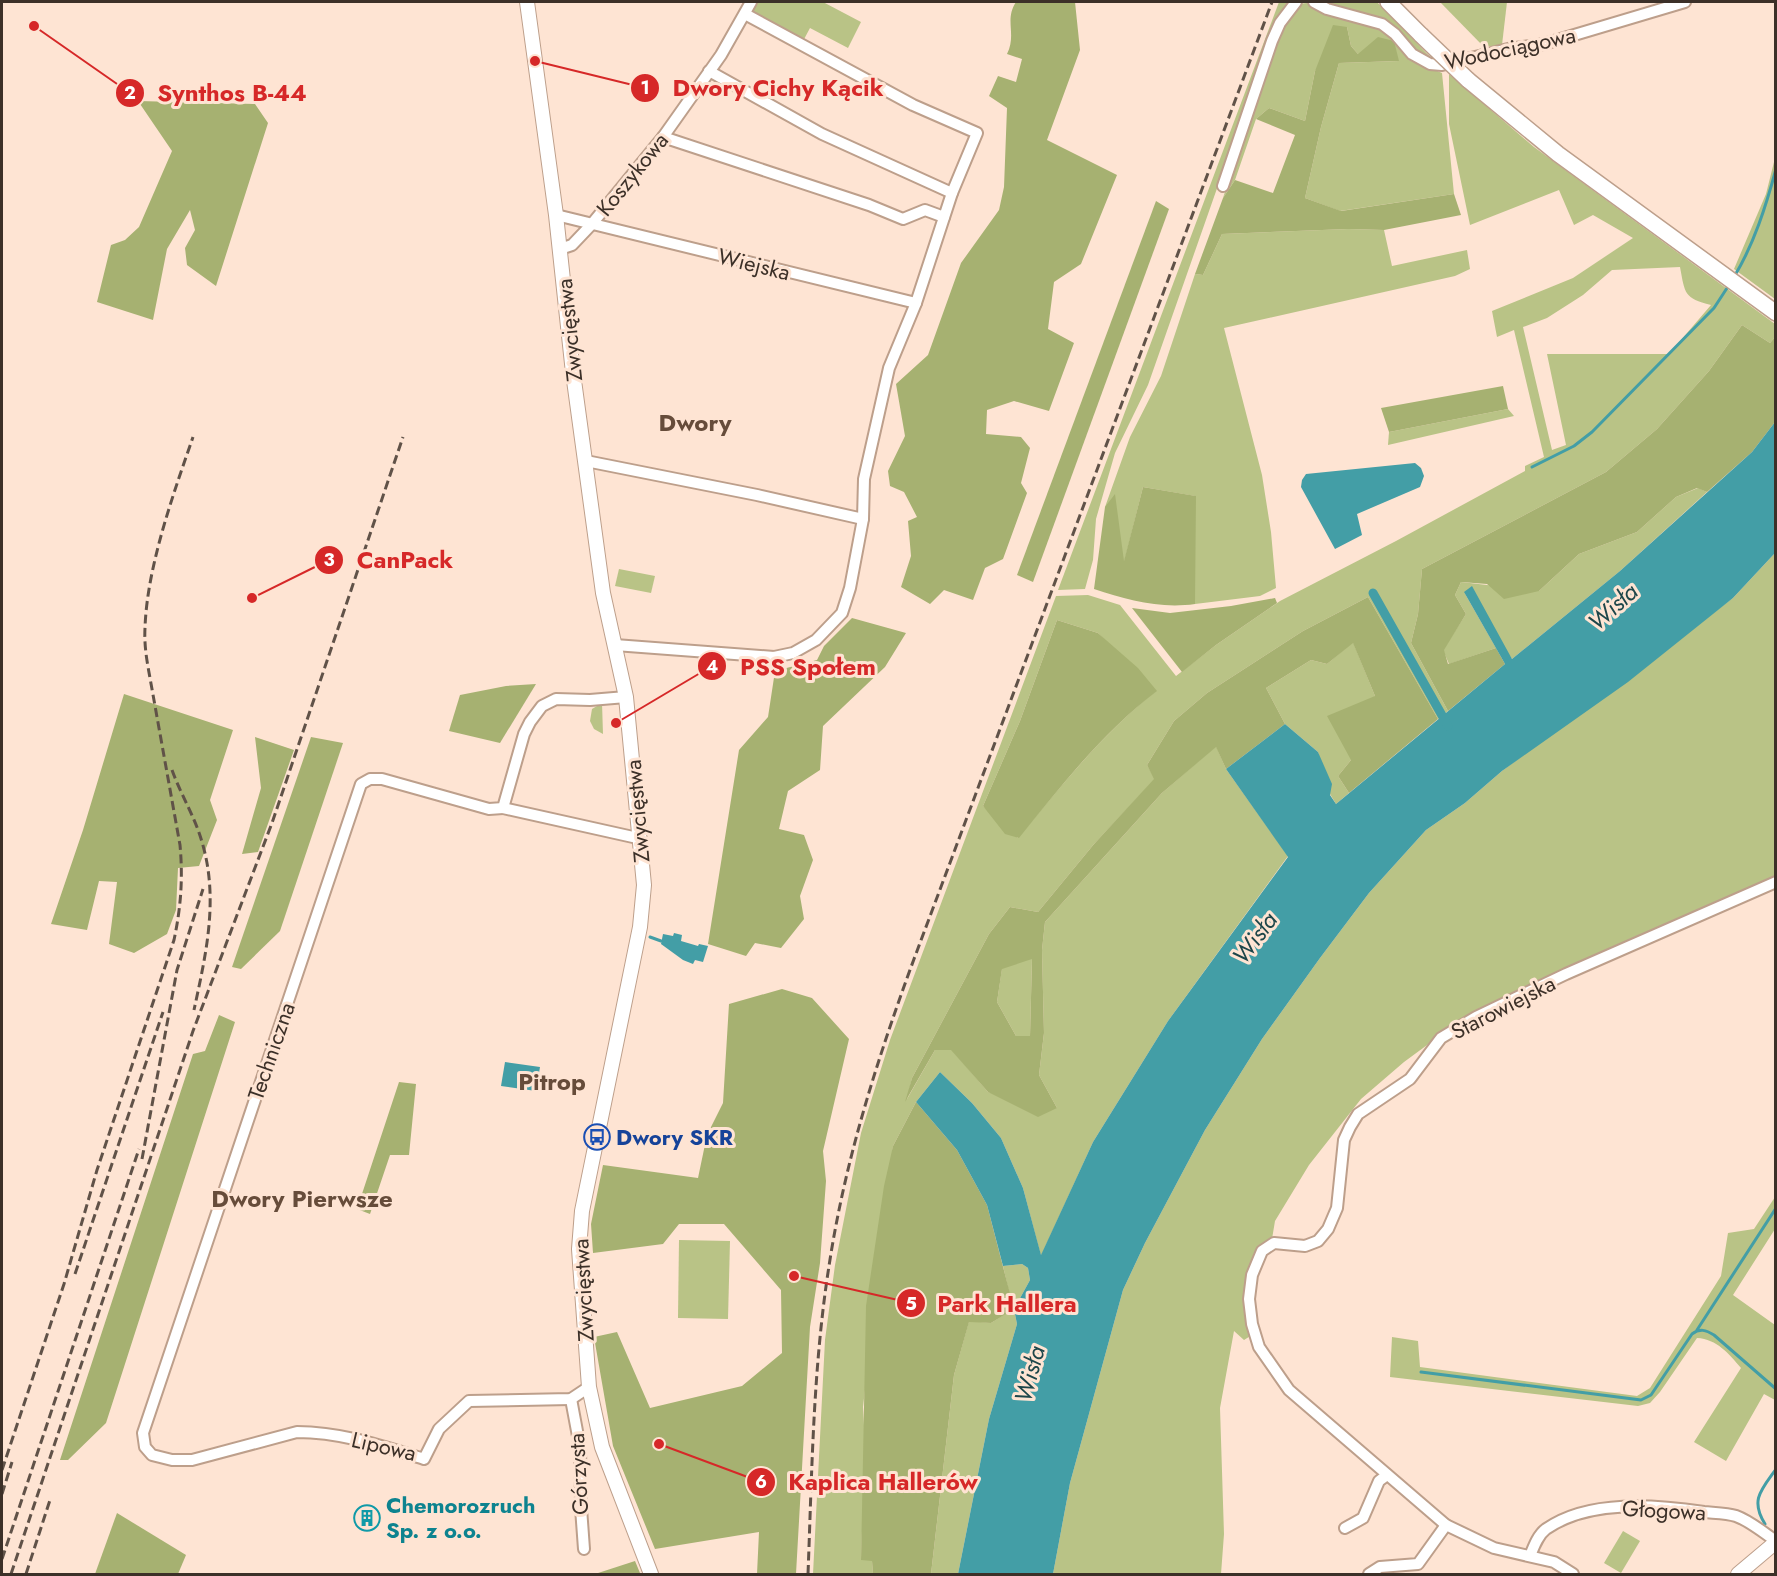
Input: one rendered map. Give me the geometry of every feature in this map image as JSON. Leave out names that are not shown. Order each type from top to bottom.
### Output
[{"type":"main road","points":[[1388,2],[1468,80],[1545,144],[1776,313]]},
{"type":"street","name":"Zwycięstwa","points":[[527,2],[603,593],[626,697],[644,885],[640,927],[579,1228],[580,1290],[589,1387],[602,1447],[651,1575]]},
{"type":"street","name":"Koszykowa","points":[[560,249],[572,245],[591,225],[663,137],[721,55],[750,2]]},
{"type":"street","points":[[1223,186],[1272,41],[1280,23],[1296,2]]},
{"type":"street","name":"Wodociągowa","points":[[1314,2],[1327,9],[1382,24],[1395,34],[1412,54],[1430,64],[1442,65],[1508,49],[1544,44],[1684,2]]},
{"type":"street","points":[[615,645],[774,657],[793,653],[816,640],[842,613],[850,588],[863,519],[864,479],[889,368],[916,303],[952,193],[977,133],[913,105],[745,14]]},
{"type":"street","points":[[709,71],[822,134],[952,193]]},
{"type":"street","points":[[663,137],[869,205],[903,219],[925,210],[944,217]]},
{"type":"street","name":"Koszykowa","points":[[556,215],[591,225]]},
{"type":"street","name":"Wiejska","points":[[591,225],[916,303]]},
{"type":"street","points":[[585,461],[758,495],[863,519]]},
{"type":"street","points":[[503,808],[524,734],[542,706],[556,699],[590,700],[626,697]]},
{"type":"street","name":"Techniczna","points":[[152,1455],[145,1447],[143,1433],[361,784],[370,779],[382,779],[489,809],[503,808],[640,837]]},
{"type":"street","name":"Starowiejska","points":[[1573,1575],[1554,1562],[1494,1548],[1446,1525],[1288,1389],[1259,1347],[1252,1324],[1249,1299],[1252,1275],[1262,1251],[1274,1243],[1305,1246],[1317,1241],[1323,1235],[1337,1208],[1344,1140],[1350,1127],[1358,1114],[1410,1079],[1441,1038],[1476,1017],[1566,974],[1776,882]]},
{"type":"street","points":[[571,1399],[589,1387]]},
{"type":"street","name":"Lipowa","points":[[152,1455],[172,1460],[192,1460],[297,1432],[314,1432],[358,1439],[424,1458],[439,1429],[469,1401],[571,1399]]},
{"type":"street","name":"Górzysta","points":[[571,1399],[580,1447],[580,1508],[584,1549]]},
{"type":"street","points":[[1345,1528],[1363,1518],[1379,1481],[1387,1475]]},
{"type":"street","name":"Głogowa","points":[[1530,1556],[1536,1541],[1545,1529],[1566,1518],[1614,1507],[1649,1506],[1737,1516],[1776,1541]]},
{"type":"street","points":[[1369,1575],[1380,1567],[1418,1564],[1446,1525]]},
{"type":"street","points":[[1738,1575],[1776,1541]]},
{"type":"green space","points":[[757,2],[823,2],[861,22],[848,48],[810,28],[802,43],[754,14],[753,9]]},
{"type":"green space","points":[[1016,2],[1075,2],[1080,50],[1047,140],[1117,175],[1081,264],[1054,282],[1048,329],[1074,343],[1049,411],[1014,401],[987,410],[986,434],[1021,437],[1030,448],[1021,483],[1027,493],[1003,559],[985,568],[973,600],[944,590],[930,604],[901,587],[911,556],[908,521],[917,517],[904,492],[890,486],[888,471],[905,436],[896,384],[928,355],[961,263],[999,210],[1004,187],[1007,108],[989,96],[998,76],[1016,82],[1022,59],[1007,54],[1011,40],[1011,15]]},
{"type":"green space","points":[[1279,2],[1293,2],[1273,29],[1148,385],[1115,453],[1096,519],[1093,560],[1085,589],[1058,590]]},
{"type":"green space","points":[[1323,2],[1377,2],[1435,62],[1417,53],[1397,32],[1376,16]]},
{"type":"green space","points":[[1440,2],[1507,2],[1502,45],[1484,47]]},
{"type":"green space","points":[[1307,3],[1319,11],[1384,29],[1419,63],[1442,73],[1454,194],[1340,211],[1305,198],[1321,127],[1339,63],[1399,61],[1358,54],[1351,46],[1347,27],[1315,71],[1305,121],[1269,108],[1256,119],[1235,180],[1223,198],[1276,39],[1298,4]]},
{"type":"green space","points":[[1333,25],[1347,27],[1351,46],[1358,54],[1378,37],[1394,41],[1399,61],[1339,63],[1321,127],[1305,198],[1341,211],[1454,194],[1461,215],[1384,230],[1348,229],[1222,234],[1203,275],[1195,274],[1223,198],[1235,180],[1273,193],[1295,135],[1256,119],[1269,108],[1305,121],[1315,71]]},
{"type":"green space","points":[[1449,74],[1534,147],[1775,324],[1775,337],[1770,343],[1742,325],[1709,371],[1657,429],[1606,472],[1422,569],[1418,614],[1411,643],[1448,711],[1438,719],[1368,597],[1303,631],[1207,693],[1174,721],[1147,765],[1155,779],[1094,844],[1038,912],[1010,907],[989,934],[912,1078],[907,1099],[935,1050],[952,1050],[988,1092],[1057,1108],[1039,1075],[1044,1033],[1042,950],[1045,922],[1162,793],[1216,746],[1226,769],[1288,856],[1168,1021],[1093,1142],[1041,1256],[1023,1188],[1001,1138],[972,1103],[940,1072],[916,1102],[893,1146],[863,1407],[865,1443],[861,1560],[872,1560],[873,1574],[813,1574],[825,1340],[835,1265],[861,1133],[890,1040],[1056,596],[1088,595],[1120,605],[1176,676],[1280,601],[1525,471],[1525,466],[1544,457],[1514,330],[1497,337],[1492,311],[1573,278],[1633,238],[1593,215],[1574,225],[1559,190],[1470,225],[1449,124]],"holes":[[[1680,267],[1687,294],[1695,300],[1711,305],[1669,354],[1547,354],[1566,445],[1552,450],[1523,327],[1547,318],[1583,295],[1612,270]],[[1057,620],[1098,633],[1156,691],[1100,742],[1018,838],[983,806],[1020,721]]]},
{"type":"green space","points":[[138,101],[255,104],[268,123],[216,286],[187,265],[185,248],[195,230],[190,210],[167,249],[153,320],[97,302],[111,245],[125,240],[139,227],[172,151]]},
{"type":"green space","points":[[1775,158],[1775,299],[1734,269],[1766,194]]},
{"type":"green space","points":[[1156,201],[1169,209],[1033,582],[1017,575]]},
{"type":"green space","points":[[1348,229],[1384,230],[1392,266],[1467,250],[1470,269],[1455,276],[1224,328],[1262,475],[1271,532],[1276,588],[1260,596],[1195,604],[1195,496],[1143,487],[1124,563],[1105,507],[1130,437],[1161,376],[1195,274],[1203,275],[1222,234]]},
{"type":"green space","points":[[1742,325],[1770,343],[1775,337],[1775,422],[1752,452],[1707,492],[1697,488],[1676,497],[1637,532],[1579,554],[1539,591],[1504,599],[1487,584],[1461,582],[1455,595],[1466,614],[1444,650],[1448,664],[1496,648],[1505,664],[1448,711],[1411,643],[1418,614],[1422,569],[1606,472],[1657,429],[1709,371]]},
{"type":"green space","points":[[1503,386],[1508,409],[1389,432],[1381,408]]},
{"type":"green space","points":[[1508,409],[1514,416],[1388,445],[1389,432]]},
{"type":"green space","points":[[1143,487],[1196,496],[1195,604],[1169,605],[1144,602],[1094,589],[1105,507],[1115,494],[1124,561]]},
{"type":"green space","points":[[1698,488],[1707,492],[1620,571],[1512,659],[1464,592],[1496,648],[1449,664],[1443,650],[1466,614],[1455,595],[1461,582],[1539,591],[1579,554],[1637,532],[1676,497]]},
{"type":"green space","points":[[1775,553],[1775,878],[1438,1037],[1404,1062],[1361,1099],[1309,1165],[1275,1221],[1272,1239],[1262,1245],[1256,1256],[1252,1335],[1244,1340],[1234,1331],[1220,1408],[1224,1534],[1221,1574],[1053,1574],[1070,1483],[1123,1290],[1145,1243],[1205,1130],[1262,1039],[1369,893],[1426,830],[1465,803],[1502,771],[1733,598]]},
{"type":"green space","points":[[619,569],[655,576],[651,593],[615,586]]},
{"type":"green space","points":[[1368,597],[1438,719],[1349,793],[1338,776],[1351,760],[1327,716],[1375,696],[1353,643],[1327,664],[1311,660],[1266,688],[1285,724],[1226,769],[1216,747],[1162,793],[1045,922],[1042,950],[1044,1033],[1039,1075],[1057,1108],[1038,1117],[988,1092],[951,1050],[935,1050],[905,1102],[912,1078],[989,934],[1010,907],[1038,912],[1094,844],[1154,779],[1147,765],[1174,721],[1207,693],[1303,631]],"holes":[[[1032,959],[1030,1036],[1016,1036],[997,1002],[1002,969]]]},
{"type":"green space","points":[[1275,598],[1277,603],[1216,645],[1182,672],[1132,608],[1170,613]]},
{"type":"green space","points":[[852,618],[906,633],[885,667],[823,726],[820,770],[788,791],[779,829],[804,835],[813,860],[800,896],[804,919],[781,948],[755,943],[746,956],[708,944],[739,750],[768,717],[775,671],[817,660],[824,646]]},
{"type":"green space","points":[[1057,620],[1098,633],[1138,668],[1157,691],[1101,742],[1067,779],[1019,838],[1005,834],[983,806],[1020,721]]},
{"type":"green space","points":[[1353,642],[1375,696],[1351,760],[1338,776],[1349,793],[1336,804],[1330,794],[1318,752],[1285,724],[1266,688],[1311,660],[1327,664]]},
{"type":"green space","points":[[536,684],[500,743],[449,731],[460,695],[506,686]]},
{"type":"green space","points":[[124,694],[233,730],[210,800],[217,820],[199,866],[178,868],[176,910],[167,934],[134,953],[109,944],[117,882],[99,881],[87,930],[51,924],[83,830]]},
{"type":"green space","points":[[602,703],[603,734],[594,729],[590,721],[592,709]]},
{"type":"green space","points":[[255,737],[294,750],[258,852],[242,854],[261,788]]},
{"type":"green space","points":[[311,737],[343,743],[280,931],[241,969],[232,967]]},
{"type":"green space","points":[[1032,958],[1030,1036],[1016,1036],[997,1002],[1002,968]]},
{"type":"green space","points":[[782,989],[812,998],[849,1039],[823,1151],[826,1181],[820,1263],[810,1327],[796,1574],[757,1574],[759,1532],[655,1549],[613,1446],[594,1337],[617,1332],[650,1408],[742,1386],[782,1353],[781,1290],[724,1224],[679,1224],[663,1244],[593,1253],[591,1224],[603,1165],[698,1178],[707,1135],[723,1103],[729,1004]]},
{"type":"green space","points":[[219,1015],[235,1022],[106,1423],[68,1460],[60,1460],[193,1054],[205,1051]]},
{"type":"green space","points":[[399,1082],[416,1084],[409,1155],[390,1155],[370,1214],[357,1209]]},
{"type":"green space","points":[[916,1102],[957,1150],[987,1205],[1014,1309],[991,1323],[969,1322],[954,1375],[931,1574],[873,1574],[872,1561],[861,1560],[866,1306],[884,1186],[893,1146]]},
{"type":"green space","points":[[1775,1197],[1775,1229],[1733,1295],[1775,1325],[1775,1400],[1764,1394],[1726,1461],[1694,1442],[1741,1368],[1717,1344],[1704,1339],[1697,1338],[1650,1403],[1638,1406],[1390,1377],[1392,1337],[1418,1341],[1420,1367],[1637,1396],[1650,1388],[1721,1276],[1728,1233],[1754,1229]]},
{"type":"green space","points":[[679,1240],[730,1241],[728,1319],[678,1318]]},
{"type":"green space","points":[[1022,1264],[1028,1268],[1030,1280],[1014,1309],[1017,1324],[989,1419],[958,1574],[931,1574],[954,1375],[969,1321],[991,1323],[1013,1309],[1003,1266]]},
{"type":"green space","points":[[117,1513],[186,1555],[178,1574],[95,1574]]},
{"type":"green space","points":[[1623,1531],[1640,1541],[1621,1573],[1604,1563]]},
{"type":"green space","points":[[635,1561],[640,1573],[638,1574],[595,1574]]},
{"type":"water","name":"Wisła","points":[[1775,422],[1775,553],[1733,598],[1628,682],[1502,771],[1465,803],[1426,830],[1369,893],[1262,1039],[1205,1130],[1145,1243],[1123,1290],[1070,1483],[1053,1574],[958,1574],[989,1419],[1017,1324],[1014,1309],[1030,1280],[1028,1268],[1022,1264],[1003,1266],[987,1205],[957,1150],[916,1102],[940,1072],[972,1103],[1001,1138],[1023,1188],[1041,1255],[1093,1142],[1168,1021],[1288,857],[1226,769],[1285,724],[1318,752],[1332,784],[1330,795],[1336,804],[1505,664],[1464,592],[1472,586],[1512,659],[1620,571],[1752,452]]},
{"type":"water","points":[[1415,463],[1421,468],[1424,476],[1420,487],[1357,514],[1362,535],[1335,549],[1301,487],[1306,474]]},
{"type":"water","points":[[674,933],[682,935],[681,941],[698,946],[699,944],[708,946],[703,962],[695,960],[693,964],[683,960],[661,944],[663,934],[673,936]]},
{"type":"water","points":[[505,1062],[540,1067],[536,1091],[501,1086]]},
{"type":"waterway","points":[[1734,277],[1759,224],[1776,169]]},
{"type":"waterway","points":[[1532,467],[1574,446],[1592,432],[1714,308],[1729,285]]},
{"type":"waterway","points":[[1373,593],[1448,726]]},
{"type":"waterway","points":[[650,937],[661,941]]},
{"type":"waterway","points":[[1697,1330],[1776,1208]]},
{"type":"waterway","points":[[1421,1372],[1641,1400],[1651,1395],[1692,1334],[1703,1330],[1714,1335],[1776,1389]]},
{"type":"waterway","points":[[1765,1524],[1758,1508],[1759,1495],[1776,1469]]},
{"type":"railway","points":[[808,1574],[814,1420],[824,1304],[844,1188],[864,1111],[887,1035],[914,959],[1272,2]]},
{"type":"railway","points":[[2,1470],[64,1284],[97,1170],[174,940],[180,904],[180,845],[148,666],[145,628],[156,556],[193,437]]},
{"type":"railway","points":[[11,1574],[193,1031],[272,823],[403,437]]},
{"type":"railway","points":[[172,770],[199,833],[210,884],[209,926],[194,1010]]},
{"type":"railway","points":[[142,1159],[177,970],[203,889]]},
{"type":"railway","points":[[75,1274],[163,1012]]},
{"type":"railway","points":[[2,1559],[139,1149]]},
{"type":"railway","points":[[2,1494],[12,1462]]},
{"type":"railway","points":[[26,1574],[50,1500]]},
{"type":"place","name":"Synthos B-44","points":[[34,26]]},
{"type":"place","name":"Dwory Cichy Kącik","points":[[535,61]]},
{"type":"place","name":"CanPack","points":[[252,598]]},
{"type":"place","name":"PSS Społem","points":[[616,723]]},
{"type":"place","name":"Dwory SKR","points":[[597,1137]]},
{"type":"place","name":"Park Hallera","points":[[794,1276]]},
{"type":"place","name":"Kaplica Hallerów","points":[[659,1444]]},
{"type":"place","name":"Chemorozruch Sp. z o.o.","points":[[367,1518]]},
{"type":"district","name":"Dwory","points":[[695,423]]},
{"type":"district","name":"Pitrop","points":[[552,1082]]},
{"type":"district","name":"Dwory Pierwsze","points":[[302,1199]]}]
